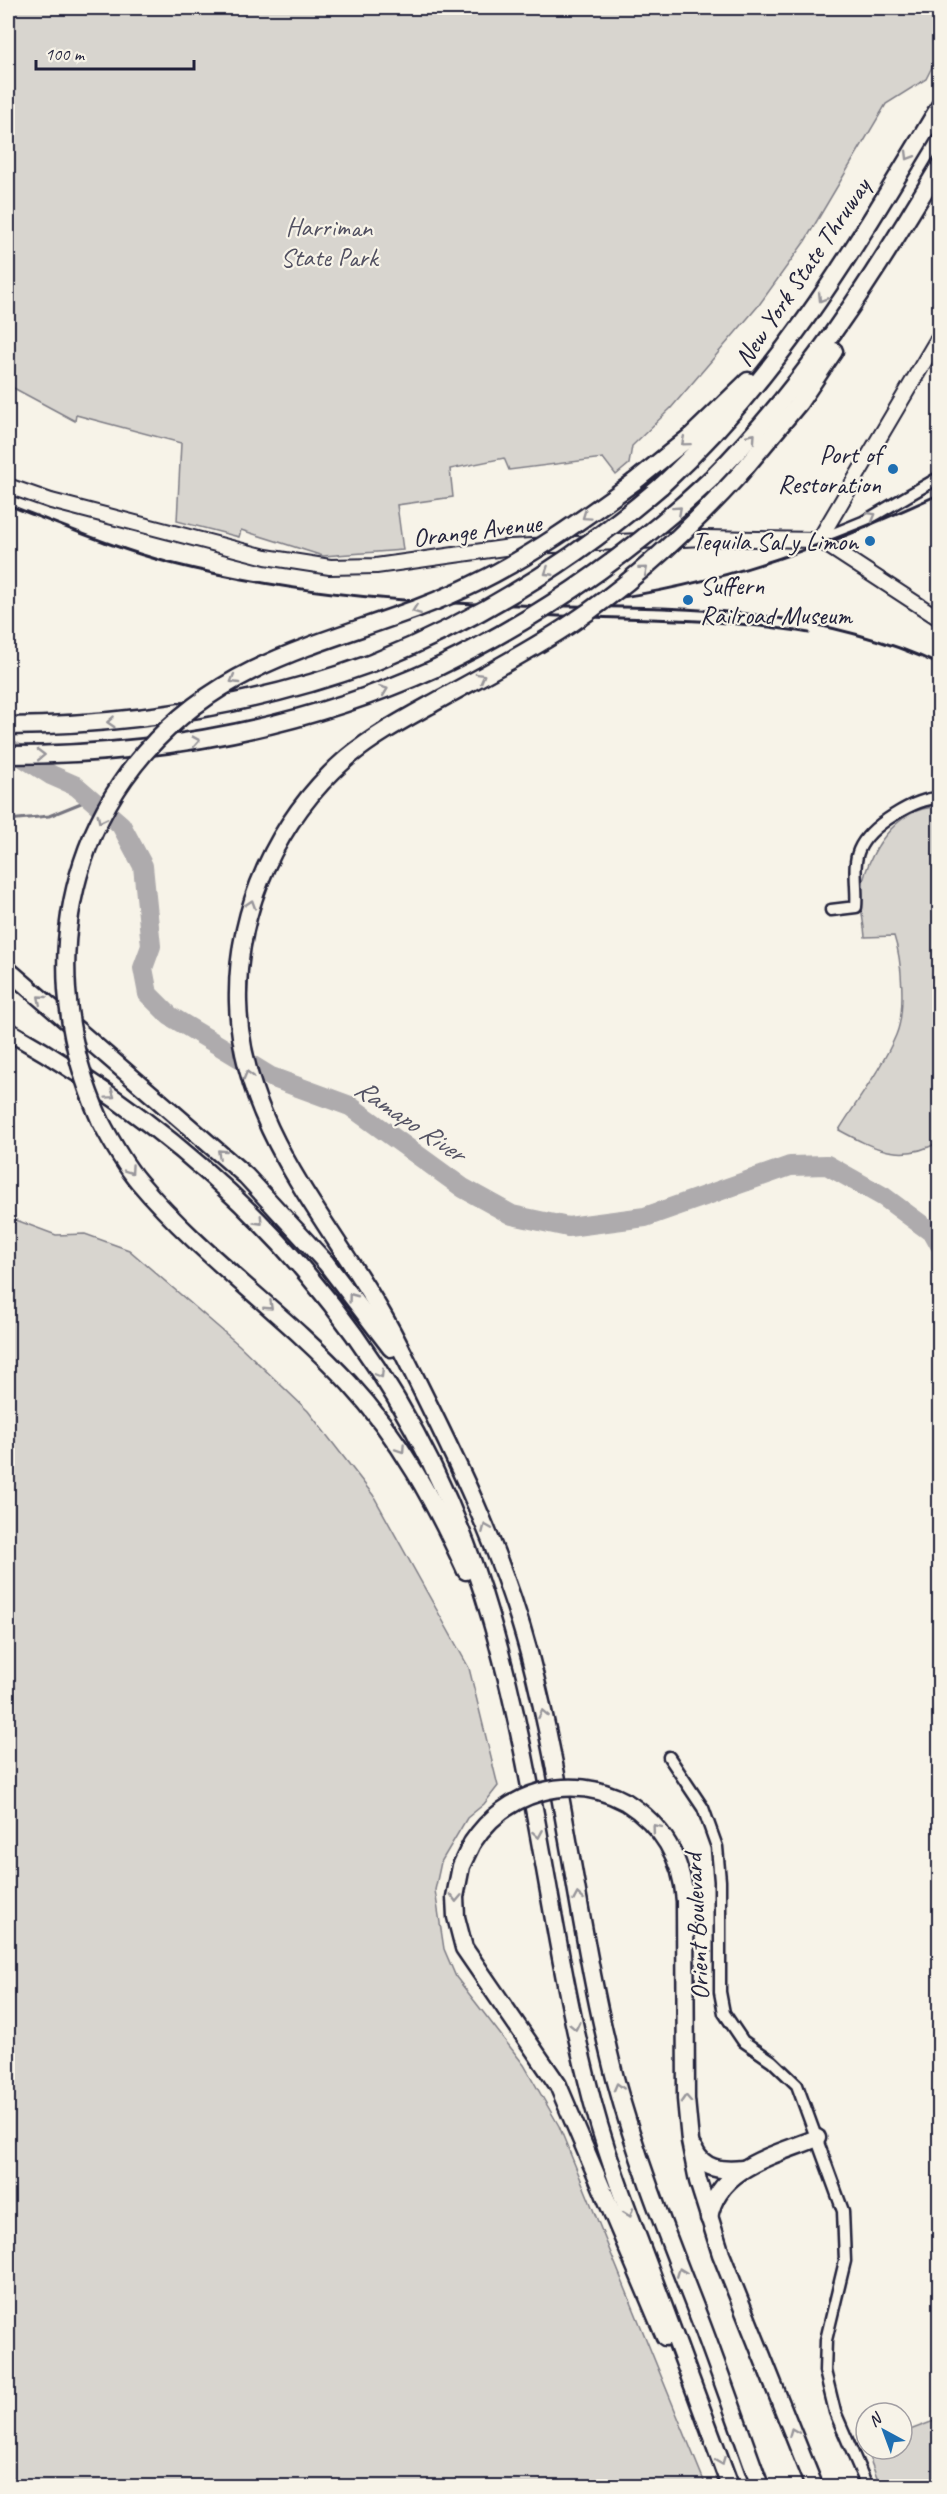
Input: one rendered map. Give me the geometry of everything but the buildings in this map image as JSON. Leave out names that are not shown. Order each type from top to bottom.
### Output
[{"type":"highway","name":"New York State Thruway","points":[[8,726],[138,720],[211,708],[294,689],[372,663],[446,631],[522,589],[584,548],[661,486],[718,431],[761,381],[802,328],[863,233],[939,106]]},
{"type":"highway","points":[[760,2487],[647,2183],[614,2075],[597,2000],[547,1733],[516,1609],[487,1529],[453,1452],[385,1320],[289,1167],[269,1130],[254,1093],[242,1048],[238,1000],[239,961],[251,904],[264,869],[282,835],[304,803],[348,758],[384,732],[553,635],[606,599],[681,536],[739,475],[799,403],[823,369],[939,165]]},
{"type":"highway","points":[[8,755],[75,754],[168,745],[272,725],[356,700],[436,668],[503,633],[578,587],[648,535],[711,479],[764,424],[801,378],[890,248]]},
{"type":"highway","points":[[502,1659],[471,1582],[441,1518],[417,1474],[385,1427],[328,1362],[153,1198],[123,1160],[100,1120],[76,1058],[68,1019],[65,959],[68,919],[80,869],[99,822],[119,787],[143,756],[188,712],[237,679],[291,654],[423,608],[477,583],[538,549],[634,482],[698,430],[802,328]]},
{"type":"highway","points":[[8,970],[202,1137],[273,1203],[326,1263],[413,1377]]},
{"type":"highway","points":[[8,1031],[87,1078],[180,1147],[257,1218],[309,1276],[378,1371],[434,1470],[476,1568],[502,1659],[524,1758],[588,2084],[618,2185],[730,2487]]},
{"type":"highway","points":[[711,2436],[634,2269],[558,2085],[464,1948],[458,1928],[455,1897],[461,1866],[472,1843],[495,1815],[511,1803],[537,1792],[566,1787],[585,1788],[604,1792],[626,1802],[647,1817],[661,1832],[677,1861],[683,1881],[686,2098],[690,2141],[709,2219],[814,2487]]},
{"type":"highway","points":[[709,2219],[717,2193],[744,2168],[817,2138]]},
{"type":"highway","points":[[690,2141],[695,2153],[708,2166],[724,2170],[744,2168]]},
{"type":"highway","points":[[702,2326],[771,2487]]},
{"type":"main road","points":[[936,612],[819,540],[939,335]]},
{"type":"main road","name":"Orange Avenue","points":[[8,486],[51,501],[266,557],[330,567],[376,566],[511,547],[704,538],[819,540]]},
{"type":"street","points":[[819,540],[863,522],[939,477]]},
{"type":"street","points":[[831,910],[856,907],[859,850],[879,827],[912,803],[927,798],[939,798]]},
{"type":"street","name":"Orient Boulevard","points":[[669,1758],[703,1808],[717,1847],[720,1881],[720,1992],[724,2013],[742,2041],[772,2061],[797,2085],[838,2192],[846,2229],[845,2261],[826,2340],[825,2371],[835,2412],[867,2487]]},
{"type":"green space","name":"Harriman State Park","points":[[8,8],[939,8],[939,53],[926,79],[886,104],[805,241],[759,305],[671,408],[632,446],[629,464],[616,475],[603,458],[509,470],[504,458],[450,469],[453,497],[397,505],[403,550],[323,556],[241,530],[239,537],[177,521],[181,443],[76,415],[75,421],[8,385]]},
{"type":"green space","points":[[939,807],[939,1142],[913,1152],[888,1151],[864,1143],[839,1130],[891,1047],[901,1013],[901,972],[894,936],[865,937],[861,894],[869,864],[885,836],[909,815],[923,809]]},
{"type":"green space","points":[[8,1217],[56,1235],[85,1234],[129,1250],[239,1345],[308,1411],[373,1495],[469,1668],[498,1786],[484,1804],[467,1818],[441,1862],[435,1890],[444,1949],[456,1977],[524,2065],[559,2126],[706,2486],[8,2486]]},
{"type":"green space","points":[[939,2419],[939,2486],[880,2486],[871,2461],[914,2461],[914,2428]]},
{"type":"waterway","name":"Ramapo River","points":[[10,749],[51,775],[76,786],[121,825],[143,866],[151,946],[143,968],[148,994],[170,1016],[271,1077],[350,1106],[463,1188],[512,1215],[568,1227],[645,1217],[790,1166],[827,1165],[884,1197],[934,1234],[940,1245]]},
{"type":"waterway","points":[[8,820],[49,816],[91,799]]},
{"type":"railway","points":[[601,600],[688,584],[774,560],[859,529],[940,494]]},
{"type":"railway","points":[[8,505],[149,557],[202,571],[268,584],[368,597],[435,602],[627,607],[755,615],[818,625],[880,641],[940,665]]},
{"type":"railway","points":[[519,614],[701,621],[809,633]]},
{"type":"place","name":"Port of Restoration","points":[[893,469]]},
{"type":"place","name":"Tequila Sal y Limon","points":[[870,541]]},
{"type":"place","name":"Suffern Railroad Museum","points":[[688,600]]}]
